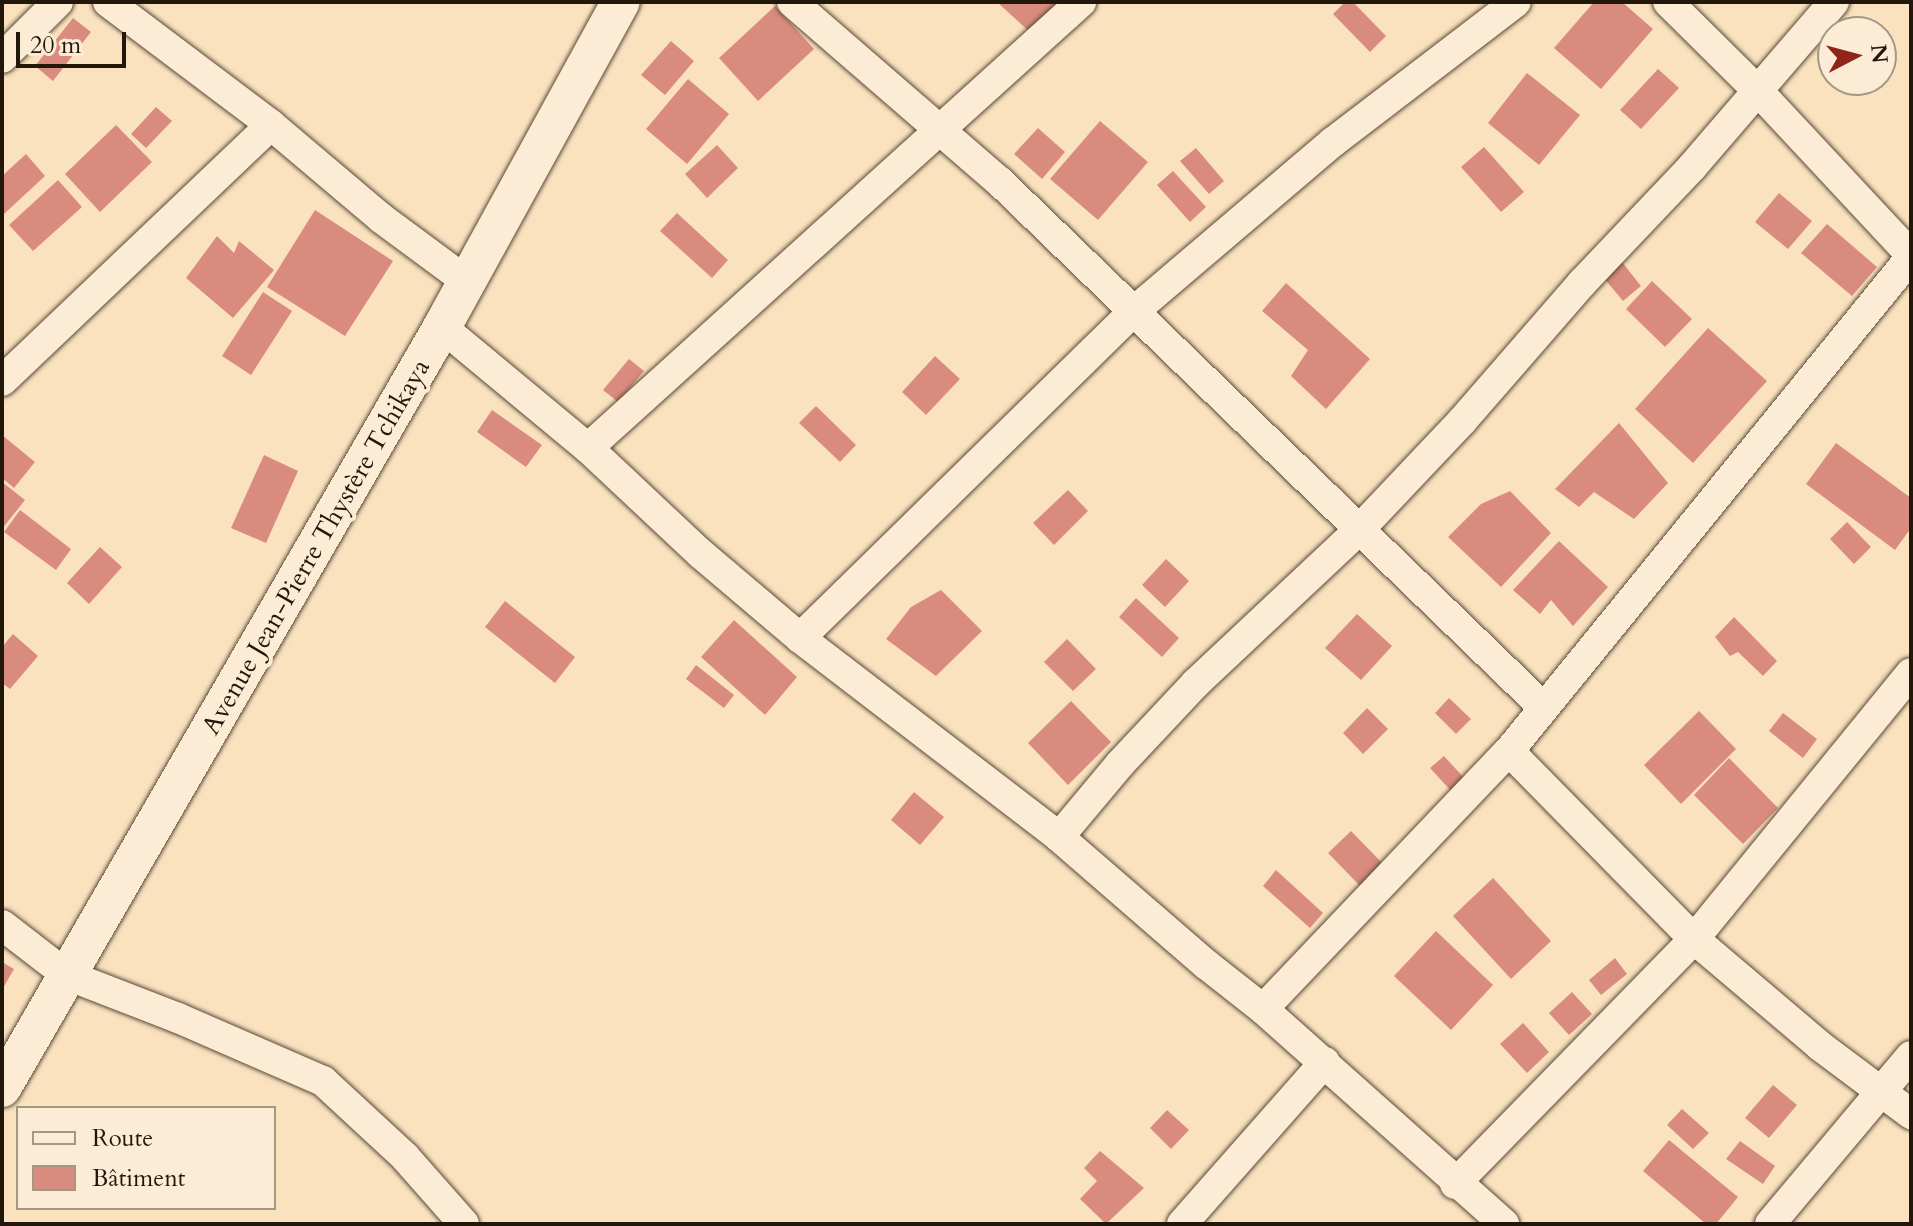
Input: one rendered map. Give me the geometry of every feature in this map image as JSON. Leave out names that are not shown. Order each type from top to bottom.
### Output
[{"type":"street","points":[[2,58],[58,2]]},
{"type":"street","name":"Avenue Jean-Pierre Thystère Tchikaya","points":[[2,1088],[442,327],[621,2]]},
{"type":"street","points":[[792,2],[1000,182],[1132,313],[1543,707]]},
{"type":"street","points":[[588,448],[937,128],[1081,2]]},
{"type":"street","points":[[800,638],[1132,313],[1333,142],[1516,2]]},
{"type":"street","points":[[1263,1009],[1509,751],[1911,256],[1758,91],[1668,2]]},
{"type":"street","points":[[1059,837],[1120,764],[1196,683],[1359,530],[1758,91],[1834,2]]},
{"type":"street","points":[[113,4],[271,125],[381,218],[466,281]]},
{"type":"street","points":[[2,381],[271,125]]},
{"type":"street","points":[[442,327],[588,448],[701,554],[800,638],[1059,837],[1207,965],[1263,1009],[1325,1062],[1455,1184],[1504,1224]]},
{"type":"street","points":[[1455,1184],[1694,939],[1911,673]]},
{"type":"street","points":[[1509,751],[1694,939],[1808,1037],[1911,1114]]},
{"type":"street","points":[[2,925],[67,975],[178,1018],[323,1081],[405,1157],[464,1224]]},
{"type":"street","points":[[1770,1224],[1911,1056]]},
{"type":"street","points":[[1182,1224],[1325,1062]]},
{"type":"building","points":[[997,2],[1062,2],[1033,35]]},
{"type":"building","points":[[1345,2],[1353,2],[1386,36],[1370,52],[1333,14]]},
{"type":"building","points":[[1594,2],[1622,2],[1653,29],[1601,89],[1554,48]]},
{"type":"building","points":[[775,6],[814,49],[758,101],[719,58]]},
{"type":"building","points":[[73,18],[91,32],[53,81],[35,66]]},
{"type":"building","points":[[671,41],[694,61],[665,95],[641,75]]},
{"type":"building","points":[[1658,69],[1679,88],[1641,129],[1620,110]]},
{"type":"building","points":[[1527,73],[1580,115],[1539,165],[1488,123]]},
{"type":"building","points":[[688,79],[729,114],[687,164],[646,129]]},
{"type":"building","points":[[156,107],[172,121],[146,148],[131,134]]},
{"type":"building","points":[[1100,121],[1148,162],[1098,220],[1050,179]]},
{"type":"building","points":[[116,125],[152,162],[100,212],[65,174]]},
{"type":"building","points":[[1038,128],[1065,152],[1042,179],[1014,154]]},
{"type":"building","points":[[717,145],[738,168],[707,198],[685,174]]},
{"type":"building","points":[[1484,147],[1524,192],[1501,212],[1461,167]]},
{"type":"building","points":[[1196,148],[1224,181],[1209,194],[1180,161]]},
{"type":"building","points":[[26,154],[45,176],[4,214],[2,176]]},
{"type":"building","points":[[1173,171],[1206,207],[1190,222],[1157,185]]},
{"type":"building","points":[[58,180],[82,207],[33,251],[9,225]]},
{"type":"building","points":[[1779,193],[1812,221],[1788,249],[1755,222]]},
{"type":"building","points":[[315,210],[393,261],[345,336],[267,287]]},
{"type":"building","points":[[677,213],[728,260],[712,278],[660,231]]},
{"type":"building","points":[[1827,224],[1877,267],[1852,296],[1801,253]]},
{"type":"building","points":[[217,236],[234,253],[239,241],[274,270],[233,318],[186,278]]},
{"type":"building","points":[[1622,262],[1641,286],[1623,301],[1603,277]]},
{"type":"building","points":[[1652,281],[1692,319],[1665,347],[1626,309]]},
{"type":"building","points":[[1286,283],[1370,359],[1326,409],[1291,376],[1308,350],[1262,311]]},
{"type":"building","points":[[263,292],[292,311],[251,375],[222,356]]},
{"type":"building","points":[[1708,328],[1767,381],[1693,463],[1635,409]]},
{"type":"building","points":[[935,356],[960,379],[926,415],[902,392]]},
{"type":"building","points":[[629,359],[644,371],[618,402],[603,390]]},
{"type":"building","points":[[816,406],[856,445],[840,462],[799,423]]},
{"type":"building","points":[[492,410],[542,445],[526,467],[477,432]]},
{"type":"building","points":[[1619,423],[1668,483],[1634,519],[1594,492],[1579,507],[1555,489]]},
{"type":"building","points":[[2,435],[35,462],[14,488],[2,478]]},
{"type":"building","points":[[1836,443],[1911,498],[1911,528],[1895,550],[1806,484]]},
{"type":"building","points":[[264,455],[298,471],[266,543],[231,528]]},
{"type":"building","points":[[2,482],[25,500],[2,529]]},
{"type":"building","points":[[1068,490],[1088,511],[1054,545],[1033,523]]},
{"type":"building","points":[[1510,491],[1551,533],[1501,587],[1448,537],[1481,504]]},
{"type":"building","points":[[20,510],[71,549],[56,570],[4,532]]},
{"type":"building","points":[[1847,522],[1871,547],[1854,564],[1830,539]]},
{"type":"building","points":[[1559,541],[1608,587],[1573,626],[1551,600],[1540,614],[1513,590]]},
{"type":"building","points":[[100,547],[122,567],[89,604],[67,583]]},
{"type":"building","points":[[1166,559],[1189,581],[1165,607],[1142,585]]},
{"type":"building","points":[[941,590],[982,631],[936,676],[886,639],[911,607]]},
{"type":"building","points":[[1136,598],[1179,638],[1162,657],[1119,617]]},
{"type":"building","points":[[505,601],[575,657],[555,683],[485,627]]},
{"type":"building","points":[[1357,614],[1392,646],[1361,680],[1325,648]]},
{"type":"building","points":[[1734,617],[1777,661],[1763,676],[1738,652],[1730,656],[1715,637]]},
{"type":"building","points":[[734,620],[797,677],[765,715],[701,657]]},
{"type":"building","points":[[13,634],[38,656],[10,689],[2,683],[2,647]]},
{"type":"building","points":[[1067,639],[1096,669],[1073,691],[1044,662]]},
{"type":"building","points":[[696,665],[734,695],[724,708],[686,679]]},
{"type":"building","points":[[1449,698],[1471,719],[1456,734],[1435,713]]},
{"type":"building","points":[[1071,701],[1111,742],[1068,785],[1028,743]]},
{"type":"building","points":[[1367,708],[1388,729],[1363,754],[1343,733]]},
{"type":"building","points":[[1699,711],[1736,749],[1681,804],[1644,765]]},
{"type":"building","points":[[1783,713],[1817,739],[1803,758],[1769,731]]},
{"type":"building","points":[[1444,756],[1466,780],[1452,792],[1430,768]]},
{"type":"building","points":[[1729,758],[1778,808],[1743,844],[1694,795]]},
{"type":"building","points":[[914,792],[944,817],[920,845],[891,820]]},
{"type":"building","points":[[1351,831],[1386,867],[1364,890],[1328,853]]},
{"type":"building","points":[[1276,870],[1323,913],[1310,928],[1263,886]]},
{"type":"building","points":[[1493,878],[1551,941],[1511,979],[1453,916]]},
{"type":"building","points":[[1436,931],[1493,985],[1451,1030],[1394,976]]},
{"type":"building","points":[[1615,958],[1627,974],[1601,995],[1589,980]]},
{"type":"building","points":[[2,962],[14,969],[2,990]]},
{"type":"building","points":[[1572,992],[1592,1014],[1569,1035],[1549,1013]]},
{"type":"building","points":[[1523,1023],[1549,1052],[1527,1073],[1500,1044]]},
{"type":"building","points":[[1773,1085],[1797,1105],[1769,1138],[1745,1118]]},
{"type":"building","points":[[1682,1109],[1709,1133],[1693,1149],[1667,1125]]},
{"type":"building","points":[[1167,1110],[1189,1130],[1171,1149],[1150,1128]]},
{"type":"building","points":[[1669,1140],[1738,1197],[1716,1224],[1706,1224],[1643,1171]]},
{"type":"building","points":[[1740,1141],[1775,1166],[1763,1184],[1726,1159]]},
{"type":"building","points":[[1100,1151],[1144,1188],[1106,1224],[1080,1199],[1097,1181],[1084,1168]]}]
